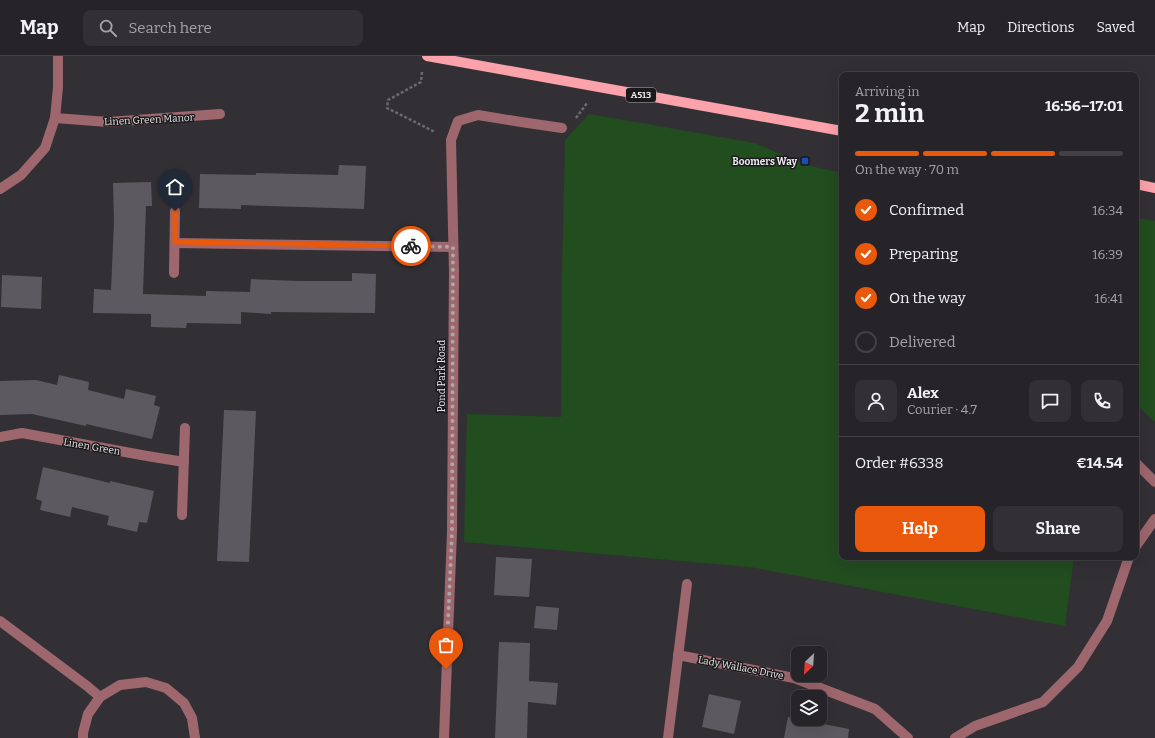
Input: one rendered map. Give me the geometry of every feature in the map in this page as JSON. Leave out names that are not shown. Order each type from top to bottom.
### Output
[{"type":"main road","name":"A513","points":[[427,56],[441,57],[839,130]]},
{"type":"main road","points":[[1139,185],[1155,188]]},
{"type":"street","points":[[0,189],[21,175],[45,148],[55,118],[58,87],[58,56]]},
{"type":"street","name":"Linen Green Manor","points":[[55,118],[108,122],[220,114]]},
{"type":"street","name":"Pond Park Road","points":[[444,738],[452,532],[453,247],[451,140],[458,121],[478,115],[562,128]]},
{"type":"street","points":[[174,273],[175,211]]},
{"type":"street","points":[[175,242],[453,247]]},
{"type":"street","points":[[182,515],[185,428]]},
{"type":"street","name":"Linen Green","points":[[0,437],[22,433],[184,462]]},
{"type":"street","points":[[1139,466],[1155,482]]},
{"type":"street","points":[[1139,542],[1155,519]]},
{"type":"street","points":[[955,738],[975,726],[1044,702],[1078,667],[1107,621],[1128,560]]},
{"type":"street","points":[[668,738],[687,584]]},
{"type":"street","points":[[0,621],[100,697]]},
{"type":"street","name":"Lady Wallace Drive","points":[[678,655],[794,678],[875,709],[908,738]]},
{"type":"street","points":[[84,738],[83,733],[88,714],[100,697],[120,685],[146,682],[166,688],[184,703],[192,718],[195,738]]},
{"type":"path","points":[[423,69],[420,82],[388,100],[387,108],[451,140]]},
{"type":"path","points":[[562,128],[572,122],[600,87]]},
{"type":"green space","points":[[589,114],[755,143],[806,165],[839,172],[839,560],[1074,560],[1065,626],[750,567],[464,542],[467,414],[561,417],[565,140]]},
{"type":"green space","points":[[1139,218],[1155,221],[1155,422],[1139,407]]},
{"type":"building","points":[[339,165],[366,166],[364,209],[241,205],[241,209],[199,208],[200,174],[256,175],[256,173],[338,175]]},
{"type":"building","points":[[151,182],[152,206],[146,206],[143,294],[206,296],[206,291],[250,292],[251,279],[352,281],[352,273],[376,274],[375,313],[271,312],[271,314],[241,312],[241,324],[187,323],[186,328],[151,327],[151,314],[93,313],[94,289],[111,290],[114,222],[113,183]]},
{"type":"building","points":[[2,275],[42,277],[41,309],[1,307]]},
{"type":"building","points":[[59,375],[89,382],[88,390],[124,399],[126,389],[156,396],[154,405],[160,407],[152,439],[86,424],[86,426],[32,414],[0,415],[0,381],[36,380],[57,385]]},
{"type":"building","points":[[224,410],[256,411],[249,562],[217,561]]},
{"type":"building","points":[[43,467],[110,483],[110,481],[154,491],[147,523],[139,522],[137,532],[107,525],[109,516],[72,507],[70,517],[40,510],[42,501],[36,499]]},
{"type":"building","points":[[496,557],[532,559],[529,597],[494,595]]},
{"type":"building","points":[[536,606],[559,608],[557,630],[534,628]]},
{"type":"building","points":[[499,642],[530,643],[529,681],[558,683],[556,705],[528,702],[527,738],[495,738]]},
{"type":"building","points":[[709,694],[741,701],[734,734],[702,727]]},
{"type":"building","points":[[788,717],[791,718],[791,726],[827,726],[827,725],[849,729],[848,738],[784,738]]},
{"type":"way so far","points":[[411,246],[453,247],[452,532],[446,669]]},
{"type":"place","name":"Boomers Way","points":[[805,161]]},
{"type":"route","points":[[175,211],[175,242],[411,246]]}]
